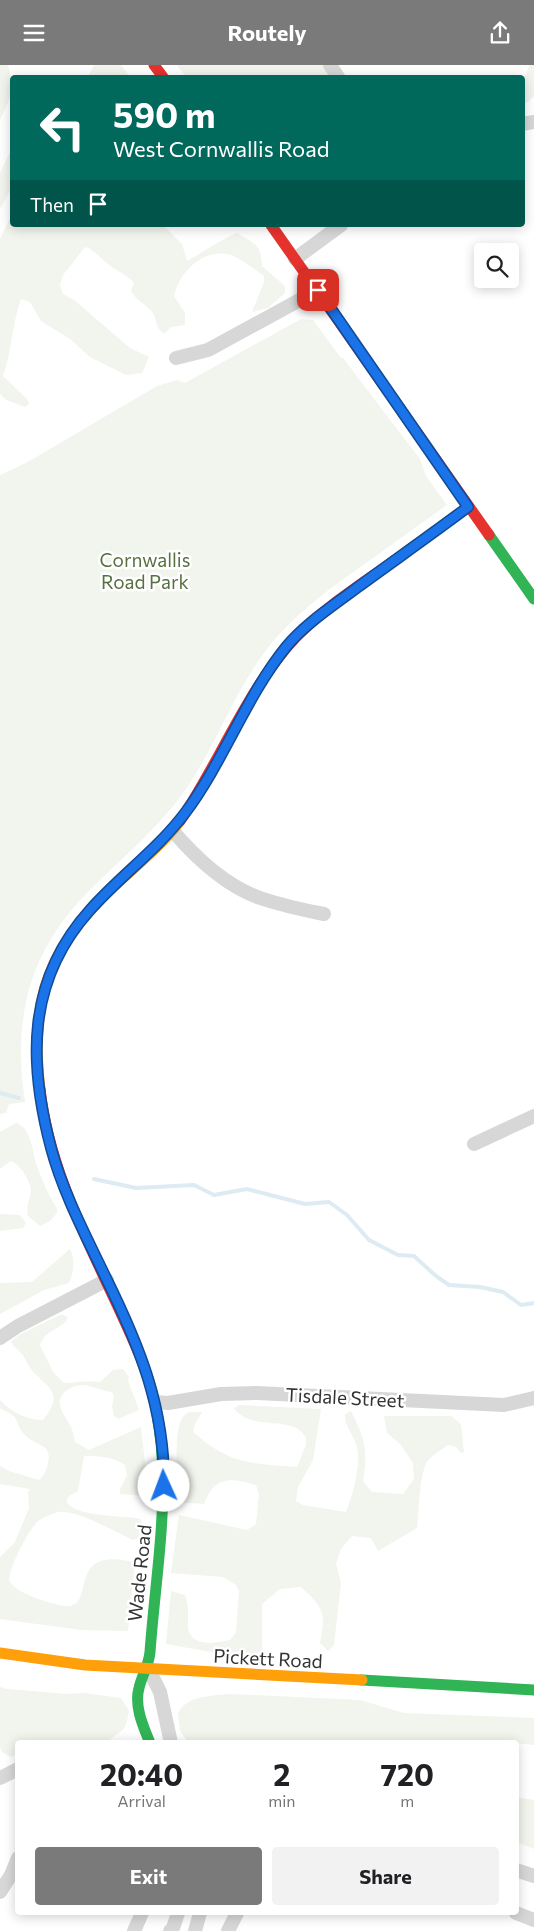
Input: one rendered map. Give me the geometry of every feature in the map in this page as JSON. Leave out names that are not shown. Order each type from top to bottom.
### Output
[{"type":"street","points":[[272,227],[534,599]]},
{"type":"street","points":[[295,259],[338,227]]},
{"type":"street","points":[[176,358],[208,350],[318,290]]},
{"type":"street","name":"Wade Road","points":[[149,1740],[142,1723],[138,1691],[148,1668],[164,1497],[162,1454],[156,1402],[124,1315],[80,1223],[51,1148],[39,1089],[35,1046],[45,985],[59,953],[72,931],[91,908],[172,830],[208,778],[262,681],[296,637],[318,616],[468,507]]},
{"type":"street","points":[[172,830],[184,845],[221,877],[244,890],[282,905],[324,914]]},
{"type":"street","points":[[474,1144],[534,1116]]},
{"type":"street","points":[[0,1338],[18,1326],[107,1280]]},
{"type":"street","name":"Tisdale Street","points":[[156,1402],[168,1403],[205,1395],[257,1393],[504,1405],[534,1398]]},
{"type":"street","name":"Pickett Road","points":[[0,1653],[85,1665],[534,1690]]},
{"type":"street","points":[[148,1668],[160,1692],[170,1739]]},
{"type":"street","points":[[0,1778],[15,1770]]},
{"type":"street","points":[[0,1892],[15,1865]]},
{"type":"street","points":[[519,1871],[534,1876]]},
{"type":"street","points":[[519,1914],[534,1920]]},
{"type":"street","points":[[134,1931],[141,1915]]},
{"type":"street","points":[[170,1931],[177,1915]]},
{"type":"street","points":[[195,1931],[199,1915]]},
{"type":"street","points":[[228,1931],[235,1915]]},
{"type":"green space","points":[[0,65],[8,65],[10,96],[0,120]]},
{"type":"green space","points":[[94,65],[121,65],[128,75],[89,75]]},
{"type":"green space","points":[[177,65],[323,65],[330,75],[184,75]]},
{"type":"green space","points":[[529,65],[534,65],[534,96],[525,103],[525,76]]},
{"type":"green space","points":[[10,152],[10,191],[0,209],[0,173]]},
{"type":"green space","points":[[10,218],[10,227],[165,227],[182,244],[187,261],[237,233],[256,245],[260,253],[262,266],[285,286],[285,293],[268,308],[252,312],[264,282],[264,276],[231,255],[221,253],[202,258],[194,263],[181,278],[174,296],[185,313],[185,325],[171,327],[164,334],[157,326],[153,313],[131,290],[134,283],[85,247],[63,275],[60,285],[63,294],[74,300],[130,348],[149,357],[142,373],[126,375],[90,357],[70,339],[41,321],[30,302],[21,299],[3,376],[28,400],[29,404],[25,407],[6,400],[0,394],[0,239]]},
{"type":"green space","name":"Cornwallis Road Park","points":[[301,319],[313,320],[341,358],[343,358],[420,459],[426,476],[447,505],[308,607],[270,645],[248,677],[210,749],[178,800],[145,837],[84,896],[65,919],[49,942],[37,966],[23,1017],[21,1045],[25,1102],[9,1104],[6,1113],[0,1114],[0,475],[26,463],[157,386],[177,380],[185,383]]},
{"type":"green space","points":[[16,1123],[24,1128],[29,1137],[39,1172],[57,1209],[57,1213],[50,1221],[40,1226],[28,1216],[31,1191],[24,1174],[11,1161],[0,1169],[0,1132]]},
{"type":"green space","points":[[0,1214],[20,1215],[26,1223],[23,1228],[0,1231]]},
{"type":"green space","points":[[70,1249],[73,1257],[73,1266],[69,1283],[44,1290],[0,1314],[0,1283],[32,1282]]},
{"type":"green space","points":[[62,1314],[68,1318],[45,1336],[40,1345],[53,1372],[64,1383],[100,1382],[113,1370],[123,1369],[129,1377],[128,1381],[139,1410],[118,1419],[114,1416],[112,1406],[114,1396],[112,1392],[84,1385],[79,1385],[65,1391],[60,1399],[60,1404],[72,1429],[75,1442],[89,1450],[141,1427],[146,1471],[146,1496],[120,1494],[120,1489],[127,1475],[125,1465],[105,1457],[84,1456],[78,1491],[69,1496],[66,1501],[79,1510],[100,1515],[141,1519],[142,1524],[138,1538],[133,1540],[76,1514],[59,1512],[48,1516],[38,1521],[25,1540],[11,1569],[10,1582],[20,1591],[43,1601],[65,1606],[73,1605],[78,1601],[89,1570],[95,1564],[109,1559],[135,1562],[128,1631],[81,1630],[0,1619],[0,1557],[15,1542],[29,1508],[28,1492],[30,1489],[0,1484],[0,1466],[9,1471],[39,1480],[47,1467],[49,1454],[44,1447],[26,1436],[15,1417],[0,1408],[0,1400],[20,1415],[31,1419],[43,1420],[53,1403],[52,1391],[30,1368],[22,1354],[11,1342],[19,1335]]},
{"type":"green space","points":[[238,1405],[321,1409],[313,1460],[298,1487],[296,1501],[303,1505],[346,1512],[356,1480],[358,1454],[356,1443],[346,1423],[345,1414],[351,1411],[362,1437],[365,1453],[363,1481],[372,1492],[403,1494],[414,1479],[413,1463],[401,1445],[387,1433],[384,1416],[451,1416],[461,1424],[464,1452],[461,1453],[456,1447],[448,1445],[431,1457],[424,1468],[417,1528],[378,1551],[371,1538],[352,1536],[341,1549],[336,1563],[341,1583],[334,1645],[328,1651],[320,1643],[323,1618],[319,1606],[301,1587],[280,1589],[262,1604],[262,1650],[259,1654],[211,1652],[166,1644],[171,1591],[185,1595],[188,1606],[188,1626],[193,1638],[198,1641],[211,1643],[230,1640],[236,1632],[239,1591],[236,1585],[223,1577],[171,1573],[179,1515],[247,1530],[256,1524],[259,1494],[256,1485],[231,1480],[219,1483],[213,1488],[204,1504],[178,1502],[177,1444],[180,1422],[184,1416],[190,1412],[202,1412],[193,1432],[216,1450],[233,1458],[260,1464],[297,1467],[306,1445],[306,1437],[297,1428],[248,1419],[234,1409]]},
{"type":"green space","points":[[0,1687],[68,1694],[84,1693],[121,1698],[129,1711],[123,1730],[109,1740],[15,1740],[15,1755],[11,1757],[2,1752],[0,1747]]},
{"type":"green space","points":[[230,1694],[360,1700],[404,1713],[534,1718],[534,1745],[519,1743],[519,1740],[187,1740],[180,1731],[178,1713],[188,1703],[208,1696]]},
{"type":"green space","points":[[519,1798],[534,1800],[534,1849],[519,1843]]},
{"type":"waterway","points":[[0,1093],[19,1098]]},
{"type":"waterway","points":[[94,1179],[136,1188],[194,1185],[214,1195],[247,1189],[305,1204],[329,1202],[347,1215],[369,1240],[398,1255],[414,1256],[449,1285],[480,1287],[503,1292],[521,1305],[534,1303]]},
{"type":"traffic: fast","points":[[395,560],[468,507]]},
{"type":"traffic: fast","points":[[489,535],[534,599]]},
{"type":"traffic: fast","points":[[142,1361],[153,1396],[160,1432],[163,1468],[160,1542],[150,1652],[138,1695],[140,1716],[149,1740]]},
{"type":"traffic: fast","points":[[362,1680],[534,1690]]},
{"type":"traffic: slow","points":[[40,1089],[37,1057],[41,1001],[59,953],[74,930],[92,908],[157,847],[180,821]]},
{"type":"traffic: slow","points":[[0,1653],[85,1665],[362,1680]]},
{"type":"traffic: jam","points":[[154,65],[162,75]]},
{"type":"traffic: jam","points":[[272,227],[489,535]]},
{"type":"traffic: jam","points":[[180,821],[248,703],[279,657],[307,626],[344,596],[395,560]]},
{"type":"traffic: jam","points":[[40,1089],[46,1125],[68,1195],[142,1361]]},
{"type":"route","points":[[164,1486],[159,1419],[149,1378],[124,1315],[76,1215],[51,1148],[39,1089],[35,1046],[36,1031],[45,985],[59,953],[72,931],[91,908],[172,830],[188,809],[208,778],[262,681],[285,649],[318,616],[468,507],[318,290]]}]
